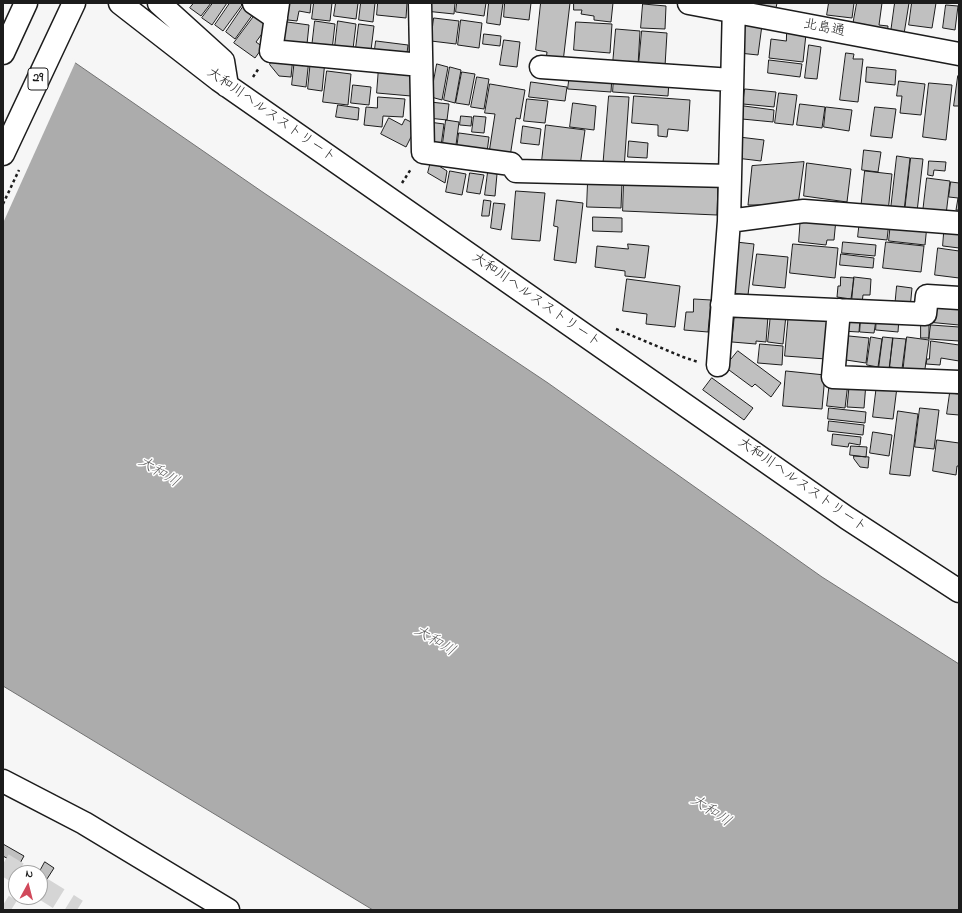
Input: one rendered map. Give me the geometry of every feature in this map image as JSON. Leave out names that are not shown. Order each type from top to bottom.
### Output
[{"type":"street","points":[[3,53],[26,3]]},
{"type":"street","name":"29","points":[[3,154],[74,3]]},
{"type":"street","name":"大和川ヘルスストリート","points":[[120,3],[233,90],[841,513],[959,591]]},
{"type":"street","points":[[160,3],[223,61],[233,90]]},
{"type":"street","points":[[254,3],[277,10],[271,51],[421,65]]},
{"type":"street","points":[[420,3],[423,152],[511,164],[516,171],[730,176]]},
{"type":"street","name":"北島通","points":[[689,3],[734,7],[959,54]]},
{"type":"street","points":[[718,365],[730,176],[734,7]]},
{"type":"street","points":[[541,67],[732,80]]},
{"type":"street","points":[[728,220],[804,211],[959,223]]},
{"type":"street","points":[[722,305],[925,314],[927,296],[959,298]]},
{"type":"street","points":[[839,310],[834,377],[959,382]]},
{"type":"street","points":[[3,781],[84,823],[228,910]]},
{"type":"path","points":[[233,90],[271,51]]},
{"type":"path","points":[[391,200],[423,152]]},
{"type":"path","points":[[613,327],[683,357],[709,366],[718,365]]},
{"type":"water","name":"大和川","points":[[3,13],[264,193],[548,383],[822,577],[959,664],[959,910],[373,910],[3,686]]},
{"type":"pier","points":[[3,11],[76,61],[3,223]]},
{"type":"building","points":[[194,3],[211,3],[201,16],[190,8]]},
{"type":"building","points":[[213,3],[227,3],[212,25],[202,18]]},
{"type":"building","points":[[230,3],[240,3],[242,5],[223,31],[215,25]]},
{"type":"building","points":[[281,3],[311,3],[310,13],[299,11],[297,21],[279,19]]},
{"type":"building","points":[[314,3],[332,3],[330,21],[312,19]]},
{"type":"building","points":[[336,3],[358,3],[356,19],[334,16]]},
{"type":"building","points":[[361,3],[375,3],[373,22],[359,20]]},
{"type":"building","points":[[378,3],[407,3],[406,18],[377,15]]},
{"type":"building","points":[[425,3],[455,3],[454,14],[425,11]]},
{"type":"building","points":[[457,3],[486,3],[484,16],[456,12]]},
{"type":"building","points":[[489,3],[503,3],[500,25],[487,23]]},
{"type":"building","points":[[505,3],[531,3],[529,20],[504,17]]},
{"type":"building","points":[[541,3],[570,3],[563,62],[546,60],[547,52],[536,50]]},
{"type":"building","points":[[574,3],[613,3],[611,22],[594,20],[594,16],[581,14],[582,10],[574,10]]},
{"type":"building","points":[[777,3],[776,8],[750,4]]},
{"type":"building","points":[[829,3],[854,3],[852,18],[827,15]]},
{"type":"building","points":[[857,3],[882,3],[879,25],[888,26],[887,37],[853,25]]},
{"type":"building","points":[[895,3],[909,3],[904,34],[891,32]]},
{"type":"building","points":[[912,3],[936,3],[932,28],[909,25]]},
{"type":"building","points":[[643,4],[666,6],[665,29],[641,28]]},
{"type":"building","points":[[946,5],[958,6],[955,30],[943,28]]},
{"type":"building","points":[[243,7],[253,14],[235,39],[226,32]]},
{"type":"building","points":[[255,15],[269,24],[256,42],[263,47],[255,58],[234,43]]},
{"type":"building","points":[[434,18],[459,21],[456,44],[431,41]]},
{"type":"building","points":[[461,20],[482,23],[479,48],[458,45]]},
{"type":"building","points":[[280,21],[309,25],[307,44],[278,41]]},
{"type":"building","points":[[315,21],[335,24],[332,50],[312,47]]},
{"type":"building","points":[[338,21],[356,24],[353,49],[335,47]]},
{"type":"building","points":[[576,22],[612,24],[610,53],[574,50]]},
{"type":"building","points":[[742,22],[762,25],[758,55],[739,53]]},
{"type":"building","points":[[359,24],[374,26],[371,50],[356,48]]},
{"type":"building","points":[[616,29],[640,31],[638,66],[613,64]]},
{"type":"building","points":[[642,31],[667,33],[665,66],[639,64]]},
{"type":"building","points":[[787,32],[806,34],[803,62],[769,58],[771,39],[786,41]]},
{"type":"building","points":[[484,34],[501,36],[500,46],[483,44]]},
{"type":"building","points":[[504,40],[520,42],[517,67],[500,65]]},
{"type":"building","points":[[376,41],[408,45],[406,61],[374,57]]},
{"type":"building","points":[[809,45],[821,47],[817,79],[805,78]]},
{"type":"building","points":[[846,53],[854,54],[853,59],[863,59],[858,102],[840,100]]},
{"type":"building","points":[[271,55],[293,57],[291,77],[279,76],[270,65]]},
{"type":"building","points":[[295,58],[309,59],[306,87],[292,85]]},
{"type":"building","points":[[311,59],[325,61],[322,91],[308,89]]},
{"type":"building","points":[[769,60],[802,64],[800,77],[768,73]]},
{"type":"building","points":[[437,64],[448,67],[442,100],[431,97]]},
{"type":"building","points":[[379,67],[413,70],[411,96],[377,93]]},
{"type":"building","points":[[450,67],[461,70],[455,103],[444,100]]},
{"type":"building","points":[[867,67],[896,70],[895,85],[866,82]]},
{"type":"building","points":[[327,71],[351,74],[348,105],[323,102]]},
{"type":"building","points":[[462,72],[475,74],[469,105],[456,103]]},
{"type":"building","points":[[570,73],[612,76],[611,92],[568,89]]},
{"type":"building","points":[[958,76],[959,106],[954,106]]},
{"type":"building","points":[[477,77],[489,79],[484,109],[471,107]]},
{"type":"building","points":[[614,77],[669,81],[668,96],[613,92]]},
{"type":"building","points":[[899,81],[925,84],[921,115],[900,113],[902,96],[897,96]]},
{"type":"building","points":[[531,82],[567,87],[565,101],[529,97]]},
{"type":"building","points":[[929,83],[952,85],[946,140],[923,137]]},
{"type":"building","points":[[490,84],[525,90],[520,119],[516,118],[510,157],[489,153],[495,114],[485,113]]},
{"type":"building","points":[[353,85],[371,87],[369,105],[351,103]]},
{"type":"building","points":[[745,89],[776,92],[774,107],[743,104]]},
{"type":"building","points":[[779,93],[797,95],[793,125],[775,123]]},
{"type":"building","points":[[609,96],[629,97],[624,169],[603,168]]},
{"type":"building","points":[[634,96],[690,100],[688,131],[668,129],[667,137],[658,136],[658,125],[632,123]]},
{"type":"building","points":[[378,97],[405,99],[403,117],[383,116],[382,127],[364,125],[366,107],[377,108]]},
{"type":"building","points":[[527,99],[548,101],[545,123],[524,121]]},
{"type":"building","points":[[430,102],[449,104],[447,120],[428,118]]},
{"type":"building","points":[[573,103],[596,106],[594,130],[570,127]]},
{"type":"building","points":[[800,104],[825,107],[822,128],[797,125]]},
{"type":"building","points":[[338,105],[359,108],[358,120],[336,117]]},
{"type":"building","points":[[744,106],[774,110],[773,122],[742,119]]},
{"type":"building","points":[[826,107],[852,110],[849,131],[824,127]]},
{"type":"building","points":[[875,107],[896,109],[892,138],[871,136]]},
{"type":"building","points":[[461,116],[472,117],[471,126],[460,125]]},
{"type":"building","points":[[474,116],[486,117],[484,133],[472,132]]},
{"type":"building","points":[[389,118],[402,125],[405,119],[417,125],[406,147],[381,134]]},
{"type":"building","points":[[446,120],[459,122],[456,145],[443,143]]},
{"type":"building","points":[[429,122],[444,124],[441,146],[433,145]]},
{"type":"building","points":[[546,125],[585,130],[580,166],[542,161]]},
{"type":"building","points":[[523,126],[541,129],[539,145],[521,143]]},
{"type":"building","points":[[459,133],[489,137],[487,152],[457,148]]},
{"type":"building","points":[[739,137],[764,140],[761,161],[736,158]]},
{"type":"building","points":[[629,141],[648,143],[647,158],[628,157]]},
{"type":"building","points":[[864,150],[881,152],[878,172],[862,170]]},
{"type":"building","points":[[897,156],[910,158],[904,211],[891,209]]},
{"type":"building","points":[[911,158],[923,159],[917,212],[905,211]]},
{"type":"building","points":[[431,161],[447,171],[445,183],[428,173]]},
{"type":"building","points":[[929,161],[946,162],[945,171],[934,170],[933,176],[928,175]]},
{"type":"building","points":[[804,162],[798,205],[748,205],[752,166]]},
{"type":"building","points":[[807,163],[851,169],[847,202],[804,196]]},
{"type":"building","points":[[450,171],[466,174],[462,195],[446,192]]},
{"type":"building","points":[[865,171],[892,174],[888,212],[861,209]]},
{"type":"building","points":[[488,172],[497,174],[495,196],[485,195]]},
{"type":"building","points":[[470,173],[484,175],[480,194],[467,192]]},
{"type":"building","points":[[927,178],[950,181],[946,215],[923,212]]},
{"type":"building","points":[[624,180],[718,184],[717,215],[623,211]]},
{"type":"building","points":[[588,181],[622,182],[621,208],[587,207]]},
{"type":"building","points":[[951,182],[959,183],[959,210],[956,210],[958,198],[949,197]]},
{"type":"building","points":[[516,191],[545,193],[540,241],[512,239]]},
{"type":"building","points":[[484,200],[491,201],[489,216],[482,216]]},
{"type":"building","points":[[557,200],[583,203],[576,263],[554,260],[558,227],[554,226]]},
{"type":"building","points":[[494,203],[505,204],[501,230],[491,228]]},
{"type":"building","points":[[801,215],[836,219],[834,240],[827,240],[826,245],[799,242]]},
{"type":"building","points":[[593,217],[622,218],[622,232],[593,231]]},
{"type":"building","points":[[860,219],[889,222],[887,240],[858,237]]},
{"type":"building","points":[[891,221],[927,225],[925,245],[889,241]]},
{"type":"building","points":[[944,233],[959,234],[959,248],[943,246]]},
{"type":"building","points":[[736,242],[754,244],[748,295],[731,293]]},
{"type":"building","points":[[843,242],[876,245],[875,256],[842,253]]},
{"type":"building","points":[[886,242],[924,246],[921,272],[883,268]]},
{"type":"building","points":[[628,244],[649,246],[645,278],[625,276],[625,271],[595,267],[597,246],[628,249]]},
{"type":"building","points":[[793,244],[838,248],[835,278],[790,273]]},
{"type":"building","points":[[938,248],[959,251],[959,278],[935,275]]},
{"type":"building","points":[[757,254],[788,257],[785,288],[753,285]]},
{"type":"building","points":[[841,254],[874,258],[873,268],[840,265]]},
{"type":"building","points":[[841,277],[854,278],[851,299],[837,297]]},
{"type":"building","points":[[854,277],[871,279],[870,295],[863,295],[862,303],[852,302]]},
{"type":"building","points":[[627,279],[680,286],[675,327],[646,324],[647,314],[623,311]]},
{"type":"building","points":[[897,286],[912,288],[910,309],[895,307]]},
{"type":"building","points":[[694,299],[711,300],[708,332],[684,330],[686,312],[693,312]]},
{"type":"building","points":[[941,305],[959,306],[959,325],[927,322],[927,313]]},
{"type":"building","points":[[789,312],[830,316],[826,359],[785,356]]},
{"type":"building","points":[[735,314],[768,316],[766,342],[756,341],[756,344],[732,342]]},
{"type":"building","points":[[771,314],[786,315],[783,344],[768,342]]},
{"type":"building","points":[[877,316],[899,318],[898,332],[876,330]]},
{"type":"building","points":[[842,317],[860,319],[859,332],[841,331]]},
{"type":"building","points":[[861,319],[876,320],[874,333],[860,332]]},
{"type":"building","points":[[921,323],[929,324],[929,338],[921,338]]},
{"type":"building","points":[[931,325],[959,327],[959,341],[929,339]]},
{"type":"building","points":[[849,336],[869,338],[866,363],[846,360]]},
{"type":"building","points":[[871,337],[882,339],[878,367],[867,365]]},
{"type":"building","points":[[883,337],[893,338],[889,369],[879,368]]},
{"type":"building","points":[[907,337],[929,340],[924,376],[903,373]]},
{"type":"building","points":[[893,338],[906,339],[902,369],[890,367]]},
{"type":"building","points":[[931,341],[959,345],[959,361],[941,358],[940,365],[926,364],[927,359],[929,359]]},
{"type":"building","points":[[760,344],[783,346],[782,365],[758,363]]},
{"type":"building","points":[[738,351],[781,383],[771,397],[755,384],[752,387],[725,367]]},
{"type":"building","points":[[786,371],[825,375],[822,409],[783,406]]},
{"type":"building","points":[[712,378],[753,408],[744,420],[703,390]]},
{"type":"building","points":[[830,381],[848,383],[845,408],[827,406]]},
{"type":"building","points":[[866,383],[864,408],[847,407],[849,387]]},
{"type":"building","points":[[877,384],[897,387],[893,419],[873,417]]},
{"type":"building","points":[[950,393],[959,394],[959,415],[947,414]]},
{"type":"building","points":[[829,408],[866,412],[865,423],[828,419]]},
{"type":"building","points":[[920,408],[939,410],[934,449],[915,447]]},
{"type":"building","points":[[898,411],[918,414],[910,476],[890,474]]},
{"type":"building","points":[[829,421],[864,425],[863,435],[828,431]]},
{"type":"building","points":[[873,432],[892,435],[889,456],[870,453]]},
{"type":"building","points":[[833,434],[861,437],[860,445],[849,443],[848,447],[832,445]]},
{"type":"building","points":[[937,440],[959,443],[959,466],[957,466],[956,475],[933,471]]},
{"type":"building","points":[[851,446],[867,447],[866,457],[850,455]]},
{"type":"building","points":[[854,456],[869,457],[868,468],[860,467],[854,459]]},
{"type":"building","points":[[3,844],[24,856],[19,865],[3,856]]},
{"type":"building","points":[[45,862],[54,868],[48,877],[48,865],[43,865]]},
{"type":"tunnel","points":[[3,864],[8,867]]},
{"type":"tunnel","points":[[48,892],[77,910]]},
{"type":"tunnel","points":[[3,905],[11,910]]}]
